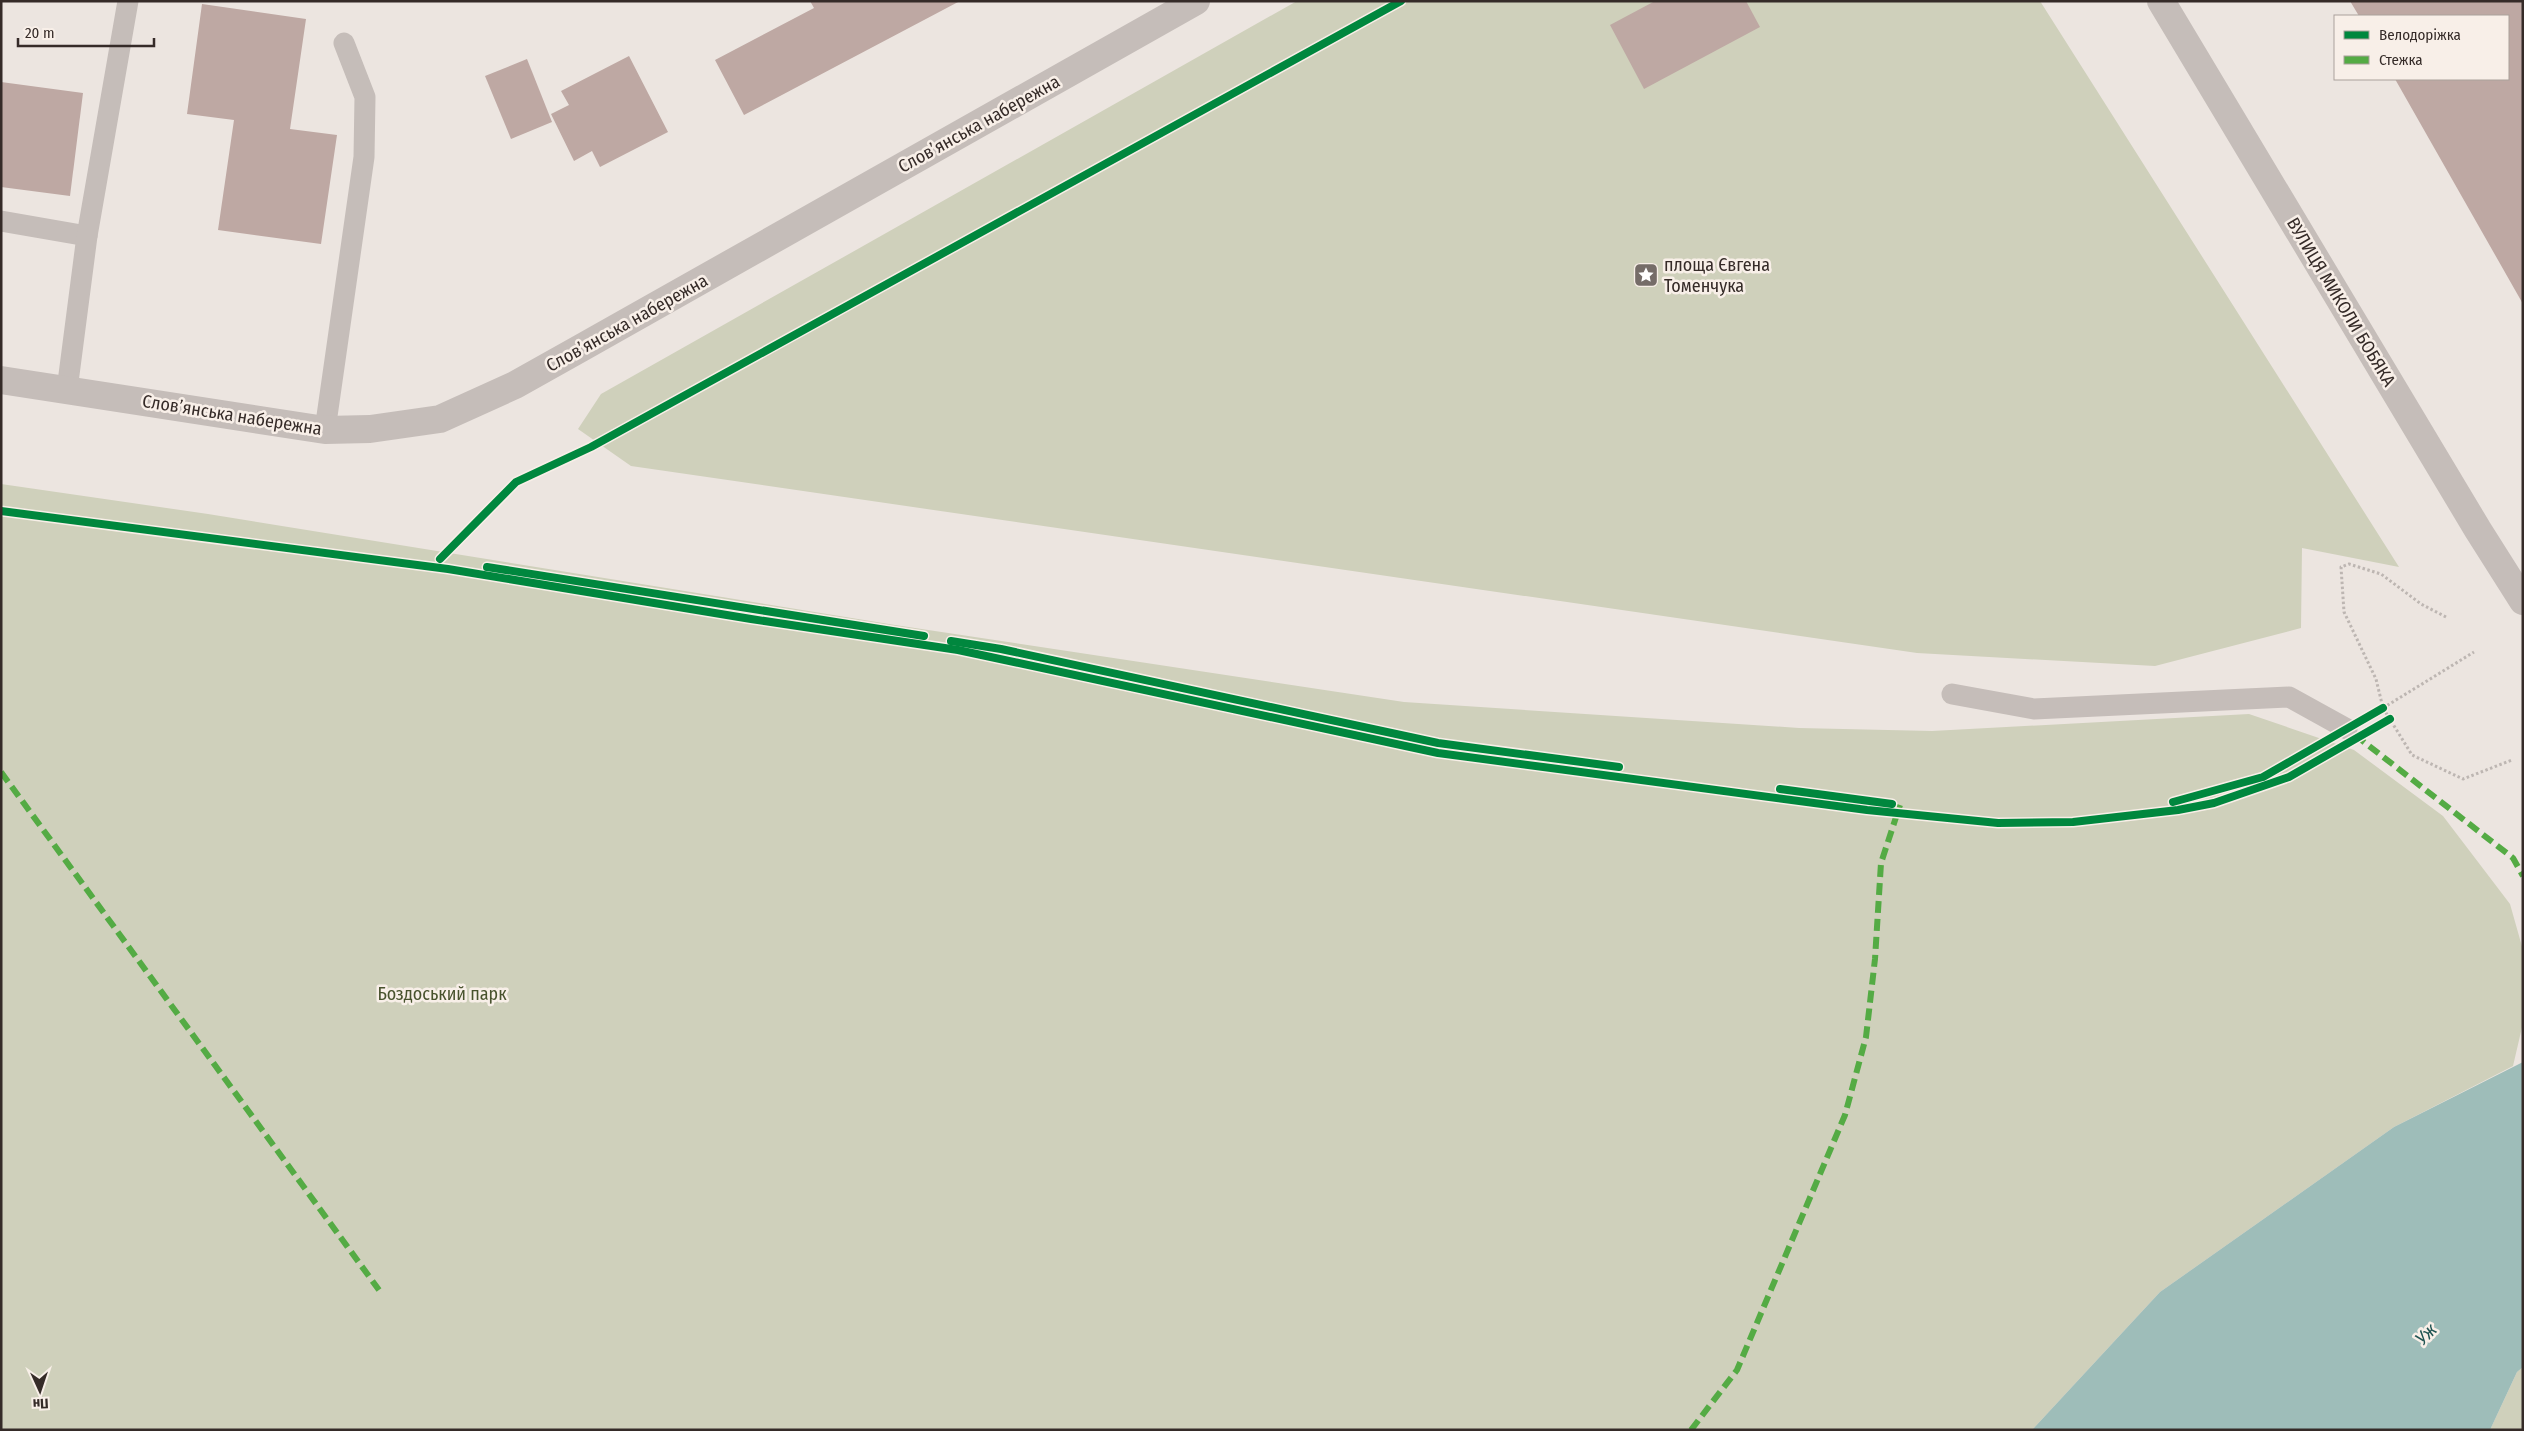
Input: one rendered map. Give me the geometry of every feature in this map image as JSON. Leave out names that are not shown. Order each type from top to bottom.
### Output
[{"type":"street","name":"Словʼянська набережна","points":[[1,380],[324,430],[370,429],[440,419],[515,385],[1196,1]]},
{"type":"street","name":"ВУЛИЦЯ МИКОЛИ БОБЯКА","points":[[2161,1],[2478,530],[2523,601]]},
{"type":"lane","points":[[67,390],[87,236],[128,1]]},
{"type":"lane","points":[[324,430],[364,156],[365,97],[344,43]]},
{"type":"lane","points":[[1,221],[87,236]]},
{"type":"lane","points":[[1952,694],[2034,709],[2289,697],[2347,729]]},
{"type":"path","points":[[1,504],[440,559],[578,581]]},
{"type":"path","points":[[1,511],[448,569],[742,618],[958,650],[1438,753],[1867,810],[1998,823],[2073,822],[2178,810],[2214,803],[2289,777],[2328,756]]},
{"type":"path","points":[[2446,617],[2421,604],[2381,574],[2349,564],[2341,567],[2344,612],[2376,679],[2383,708],[2412,754],[2463,779],[2512,760]]},
{"type":"path","points":[[863,627],[972,644]]},
{"type":"path","points":[[2347,729],[2474,652]]},
{"type":"path","points":[[2376,729],[2390,719]]},
{"type":"path","points":[[2245,783],[2271,773]]},
{"type":"path","points":[[1880,802],[1998,815],[2067,814],[2192,798]]},
{"type":"green space","points":[[1297,1],[2040,1],[2399,567],[2302,548],[2301,628],[2155,666],[1917,653],[631,466],[578,429],[601,394]]},
{"type":"green space","name":"Боздоський парк","points":[[1,484],[208,514],[895,625],[1404,702],[1799,728],[1932,731],[2249,714],[2354,750],[2443,816],[2510,904],[2523,950],[2523,1023],[2513,1066],[2394,1127],[2160,1292],[2032,1430],[1,1430]]},
{"type":"green space","points":[[2523,1367],[2523,1430],[2490,1430],[2517,1372]]},
{"type":"water","name":"Уж","points":[[2523,1062],[2523,1367],[2517,1372],[2490,1430],[2032,1430],[2160,1292],[2394,1127]]},
{"type":"building","points":[[810,1],[960,1],[744,115],[715,60],[814,8]]},
{"type":"building","points":[[1655,1],[1746,1],[1760,27],[1644,89],[1610,25]]},
{"type":"building","points":[[2350,1],[2523,1],[2523,304],[2396,80],[2509,80],[2509,15],[2358,15]]},
{"type":"building","points":[[202,4],[306,19],[290,129],[337,135],[321,244],[218,230],[234,120],[187,114]]},
{"type":"building","points":[[629,56],[668,132],[600,167],[592,151],[574,161],[551,114],[569,105],[561,91]]},
{"type":"building","points":[[527,59],[552,122],[511,139],[485,76]]},
{"type":"building","points":[[1,82],[83,93],[70,196],[1,187]]},
{"type":"marked path","points":[[2355,735],[2513,858],[2523,876]]},
{"type":"marked path","points":[[1,772],[379,1290]]},
{"type":"marked path","points":[[1691,1430],[1737,1370],[1845,1115],[1866,1037],[1875,959],[1881,863],[1900,805]]},
{"type":"cycle path","points":[[440,559],[516,482],[591,447],[1401,1]]},
{"type":"cycle path","points":[[1,511],[448,569],[751,619],[958,650],[1438,753],[1867,810],[1998,823],[2073,822],[2178,810],[2214,803],[2289,777],[2390,719]]},
{"type":"cycle path","points":[[487,567],[924,636]]},
{"type":"cycle path","points":[[951,641],[1001,649],[1438,743],[1619,767]]},
{"type":"cycle path","points":[[2173,802],[2263,777],[2383,708]]},
{"type":"cycle path","points":[[1780,789],[1892,804]]},
{"type":"place","name":"площа Євгена Томенчука","points":[[1646,275]]}]
